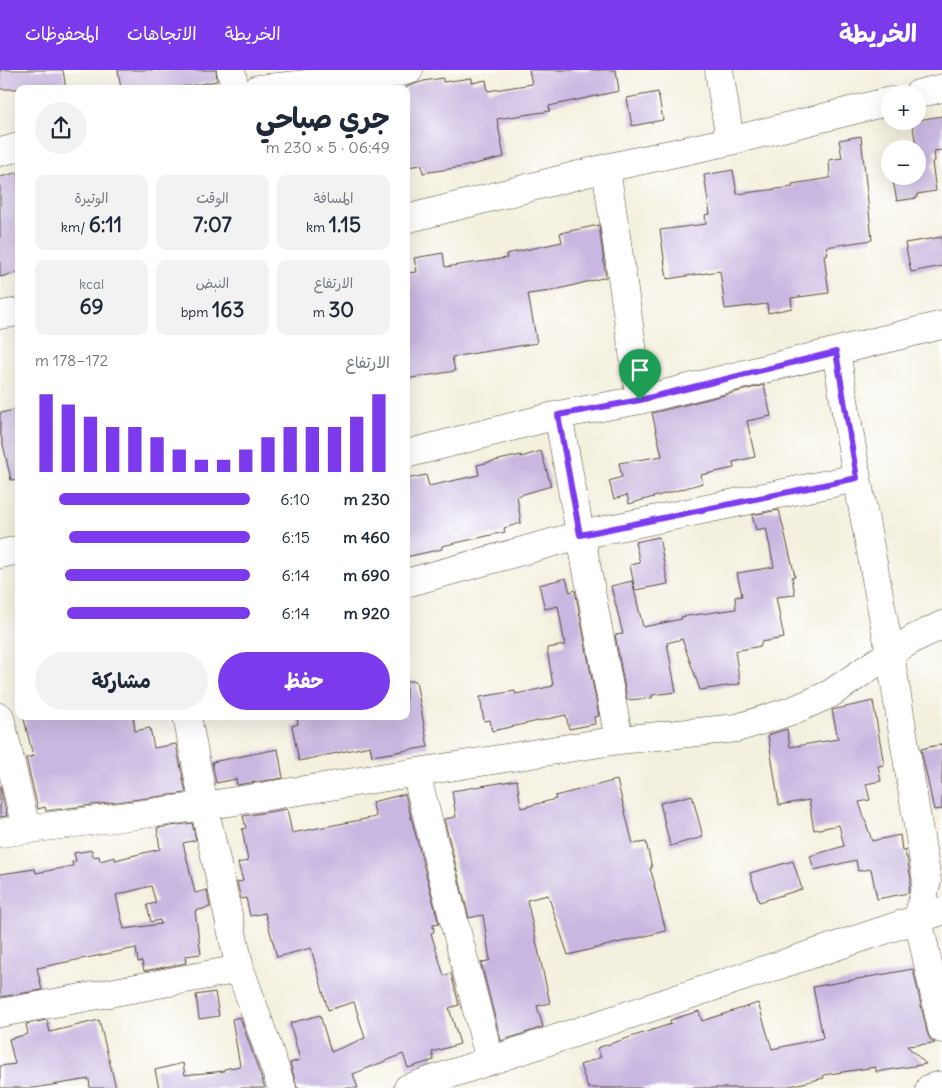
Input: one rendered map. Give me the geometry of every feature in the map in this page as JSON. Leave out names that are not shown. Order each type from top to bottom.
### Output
[{"type":"street","points":[[231,70],[234,85]]},
{"type":"street","points":[[297,85],[376,77],[408,70]]},
{"type":"street","points":[[719,70],[730,141]]},
{"type":"street","points":[[926,92],[942,88]]},
{"type":"street","points":[[410,218],[606,168],[730,141],[881,103]]},
{"type":"street","points":[[0,152],[15,148]]},
{"type":"street","points":[[606,168],[640,400]]},
{"type":"street","points":[[0,315],[15,313]]},
{"type":"street","points":[[410,453],[558,415],[640,400],[942,325]]},
{"type":"street","points":[[836,352],[857,478],[890,653],[927,881],[942,1029]]},
{"type":"street","points":[[558,415],[619,740]]},
{"type":"street","points":[[410,582],[580,535],[857,478]]},
{"type":"street","points":[[0,554],[15,551]]},
{"type":"street","points":[[0,717],[13,831],[204,806],[619,740],[737,728],[794,710],[830,694],[890,653],[942,625]]},
{"type":"street","points":[[188,720],[204,806],[240,969],[282,1088]]},
{"type":"street","points":[[416,773],[490,1061]]},
{"type":"street","points":[[408,1088],[930,915]]},
{"type":"street","points":[[0,1014],[240,969]]},
{"type":"street","points":[[930,1088],[942,1085]]},
{"type":"building","points":[[0,70],[63,70],[65,85],[15,85],[15,89],[0,89]]},
{"type":"building","points":[[118,70],[216,70],[217,81],[194,85],[120,85]]},
{"type":"building","points":[[529,70],[616,70],[619,91],[549,106],[550,111],[497,119],[504,157],[462,167],[423,173],[422,165],[410,166],[410,86],[443,78],[443,82],[472,78],[472,83],[486,80],[488,91],[532,84]]},
{"type":"building","points":[[658,92],[663,120],[632,126],[627,98]]},
{"type":"building","points":[[942,116],[942,150],[934,151],[935,161],[932,162],[936,191],[917,194],[917,198],[897,201],[894,185],[926,185],[926,140],[915,140],[913,130],[926,130],[926,119]]},
{"type":"building","points":[[861,136],[872,240],[826,247],[828,254],[824,255],[829,293],[791,298],[792,308],[768,313],[767,304],[725,309],[720,271],[667,279],[660,230],[706,224],[705,215],[710,214],[704,175],[733,170],[737,194],[793,187],[792,184],[830,178],[829,160],[842,158],[839,140]]},
{"type":"building","points":[[15,173],[15,273],[0,277],[0,177]]},
{"type":"building","points":[[599,225],[606,277],[551,291],[528,294],[537,343],[452,357],[455,371],[410,378],[410,273],[417,272],[414,258],[443,253],[445,267],[507,258],[506,254],[562,242],[560,233]]},
{"type":"building","points":[[942,237],[942,266],[911,272],[905,243]]},
{"type":"building","points":[[764,385],[771,416],[747,421],[755,457],[733,462],[734,468],[701,475],[703,483],[629,504],[627,495],[614,499],[609,481],[622,477],[619,463],[662,456],[652,413]]},
{"type":"building","points":[[15,410],[15,480],[11,480],[0,431],[0,413]]},
{"type":"building","points":[[541,451],[551,486],[517,496],[521,523],[504,528],[505,532],[442,546],[442,549],[410,556],[410,478],[426,475],[429,486],[479,475],[477,465],[521,455],[521,457]]},
{"type":"building","points":[[779,510],[795,576],[792,577],[795,595],[776,597],[784,638],[761,642],[761,646],[735,651],[740,684],[700,690],[682,639],[667,643],[676,692],[652,695],[652,698],[627,700],[615,635],[623,634],[611,586],[632,581],[643,627],[682,619],[681,617],[736,609],[735,597],[742,596],[737,573],[774,567],[766,528],[756,530],[752,515]]},
{"type":"building","points":[[659,537],[668,584],[635,590],[630,565],[640,563],[635,542]]},
{"type":"building","points":[[566,578],[570,592],[575,590],[599,716],[594,717],[595,724],[569,729],[566,715],[492,731],[490,720],[484,721],[480,697],[515,691],[516,694],[553,686],[547,648],[565,645],[558,606],[545,609],[539,585]]},
{"type":"building","points":[[410,681],[416,681],[428,747],[372,756],[370,746],[299,761],[292,726],[298,724],[298,720],[410,720]]},
{"type":"building","points":[[873,701],[884,765],[878,766],[881,781],[866,784],[870,800],[859,802],[872,841],[900,835],[902,851],[905,850],[911,880],[908,893],[877,899],[871,869],[858,871],[856,860],[814,870],[810,856],[844,846],[839,825],[814,830],[809,800],[779,805],[768,735],[787,729],[790,747],[838,739],[832,710]]},
{"type":"building","points":[[24,720],[134,720],[135,731],[150,728],[154,748],[176,744],[186,793],[46,811],[45,807],[38,809],[26,758],[33,756]]},
{"type":"building","points":[[942,744],[942,809],[934,810],[921,749]]},
{"type":"building","points":[[278,749],[283,778],[237,785],[236,779],[216,783],[212,762]]},
{"type":"building","points":[[517,780],[521,808],[556,799],[555,796],[617,780],[633,844],[646,842],[652,868],[650,868],[666,931],[568,955],[548,895],[527,900],[550,1003],[537,1006],[543,1027],[501,1041],[481,963],[490,960],[483,915],[469,918],[444,819],[456,817],[452,791]]},
{"type":"building","points":[[0,786],[7,816],[0,817]]},
{"type":"building","points":[[405,794],[439,924],[433,925],[434,932],[431,933],[444,976],[451,973],[459,1005],[449,1008],[460,1044],[432,1052],[434,1060],[408,1068],[403,1054],[353,1074],[358,1088],[297,1088],[290,1063],[300,1060],[290,1023],[320,1015],[331,1052],[365,1038],[354,1002],[328,1010],[311,948],[277,957],[265,913],[250,916],[246,898],[241,899],[237,882],[243,881],[238,863],[248,861],[242,829],[246,828],[243,816],[287,809],[292,833],[376,817],[372,802]]},
{"type":"building","points":[[692,795],[703,837],[670,846],[660,803]]},
{"type":"building","points":[[192,823],[196,840],[183,843],[195,893],[207,890],[210,907],[195,911],[201,954],[185,956],[186,963],[144,971],[142,961],[138,962],[136,948],[37,968],[42,990],[0,997],[0,874],[35,869],[36,873],[73,866],[72,862],[76,861],[74,853],[92,850],[93,857],[99,856],[100,861],[115,857],[115,860],[160,849],[157,828]],"holes":[[[151,886],[156,903],[147,905],[151,922],[160,920],[161,924],[124,929],[116,895]]]},
{"type":"building","points":[[793,861],[802,889],[759,902],[750,873]]},
{"type":"building","points":[[913,969],[927,1032],[930,1039],[935,1043],[907,1046],[926,1064],[876,1072],[876,1067],[823,1075],[824,1078],[781,1088],[588,1088],[580,1065],[601,1057],[597,1048],[671,1024],[670,1020],[699,1011],[702,1021],[758,1003],[772,1049],[823,1038],[813,987]]},
{"type":"building","points":[[215,992],[219,1016],[199,1019],[196,995]]},
{"type":"building","points":[[240,1017],[265,1088],[159,1088],[155,1070],[183,1063],[185,1075],[224,1071],[224,1069],[240,1066],[232,1019]]},
{"type":"building","points":[[47,1020],[50,1032],[99,1020],[116,1088],[90,1088],[89,1079],[34,1088],[0,1088],[0,1066],[15,1064],[9,1039],[28,1034],[26,1024]]},
{"type":"route","points":[[836,352],[857,478],[580,535],[558,415],[640,400],[836,352]]}]
